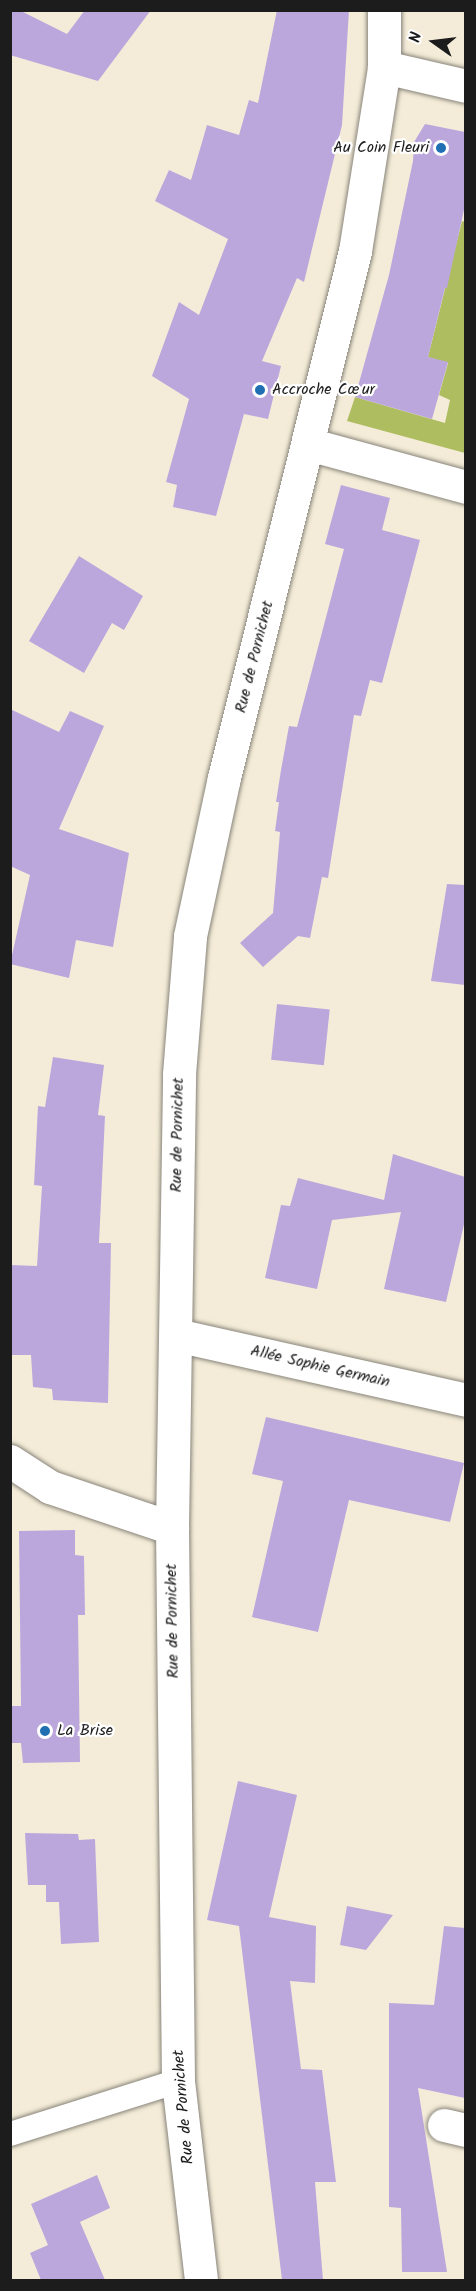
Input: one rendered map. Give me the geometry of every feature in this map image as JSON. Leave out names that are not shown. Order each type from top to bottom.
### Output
[{"type":"main road","name":"Rue de Pornichet","points":[[201,2280],[178,2081],[172,1528],[179,1074],[190,936],[224,778],[355,251],[384,67],[384,10]]},
{"type":"main road","points":[[384,67],[465,86]]},
{"type":"main road","points":[[308,444],[465,487]]},
{"type":"main road","name":"Allée Sophie Germain","points":[[176,1335],[465,1400]]},
{"type":"main road","points":[[10,1461],[50,1487],[172,1528]]},
{"type":"lane","points":[[10,2134],[178,2081]]},
{"type":"green space","points":[[462,221],[465,222],[465,453],[347,421],[355,397],[445,423],[450,400],[439,395],[448,363],[428,357]]},
{"type":"building","points":[[10,10],[19,10],[67,34],[85,10],[151,10],[98,81],[10,55]]},
{"type":"building","points":[[277,10],[349,10],[342,125],[304,282],[297,278],[262,361],[281,366],[268,419],[244,414],[216,516],[173,507],[177,485],[166,482],[189,399],[152,376],[179,302],[199,315],[228,239],[155,201],[169,170],[191,180],[207,125],[239,135],[249,100],[258,103]]},
{"type":"building","points":[[425,124],[465,132],[465,205],[447,288],[445,288],[428,357],[448,362],[432,419],[355,397],[389,275],[413,161],[414,142]]},
{"type":"building","points":[[341,485],[390,498],[382,530],[420,540],[382,683],[370,680],[361,716],[354,715],[328,878],[322,877],[310,938],[298,936],[263,967],[240,943],[273,913],[280,832],[275,831],[279,802],[276,802],[281,770],[289,726],[297,727],[344,549],[325,544]]},
{"type":"building","points":[[79,556],[143,596],[124,630],[112,623],[84,673],[29,641]]},
{"type":"building","points":[[10,709],[59,732],[70,711],[104,726],[59,829],[129,853],[113,947],[76,940],[69,978],[10,964],[30,875],[10,866]]},
{"type":"building","points":[[447,884],[465,885],[465,985],[431,981]]},
{"type":"building","points":[[277,1004],[330,1010],[324,1065],[271,1060]]},
{"type":"building","points":[[53,1057],[104,1065],[98,1115],[105,1116],[99,1243],[111,1243],[108,1403],[53,1400],[52,1389],[33,1387],[31,1355],[10,1355],[10,1265],[37,1266],[42,1186],[34,1185],[38,1106],[45,1107]]},
{"type":"building","points":[[393,1154],[465,1177],[465,1220],[446,1302],[384,1289],[401,1212],[332,1220],[317,1289],[265,1278],[281,1205],[290,1206],[298,1178],[384,1200]]},
{"type":"building","points":[[266,1417],[464,1463],[450,1522],[349,1500],[318,1632],[252,1617],[283,1481],[252,1474]]},
{"type":"building","points":[[75,1530],[75,1555],[84,1556],[85,1615],[78,1615],[80,1762],[23,1763],[21,1743],[10,1743],[10,1706],[21,1706],[19,1531]]},
{"type":"building","points":[[238,1781],[297,1795],[269,1917],[316,1926],[315,1983],[290,1981],[301,2069],[322,2070],[336,2182],[315,2182],[323,2280],[282,2280],[239,1926],[207,1920]]},
{"type":"building","points":[[25,1833],[78,1834],[79,1840],[95,1839],[99,1942],[61,1944],[59,1902],[46,1902],[46,1885],[28,1885]]},
{"type":"building","points":[[347,1906],[393,1915],[366,1950],[340,1945]]},
{"type":"building","points":[[444,1926],[465,1928],[465,2098],[418,2088],[447,2272],[402,2272],[401,2208],[389,2207],[389,2003],[434,2005]]},
{"type":"building","points":[[97,2175],[110,2208],[80,2222],[105,2280],[41,2280],[30,2253],[48,2245],[31,2204]]},
{"type":"place","name":"Au Coin Fleuri","points":[[441,148]]},
{"type":"place","name":"Accroche Cœur","points":[[260,390]]},
{"type":"place","name":"La Brise","points":[[45,1731]]}]
